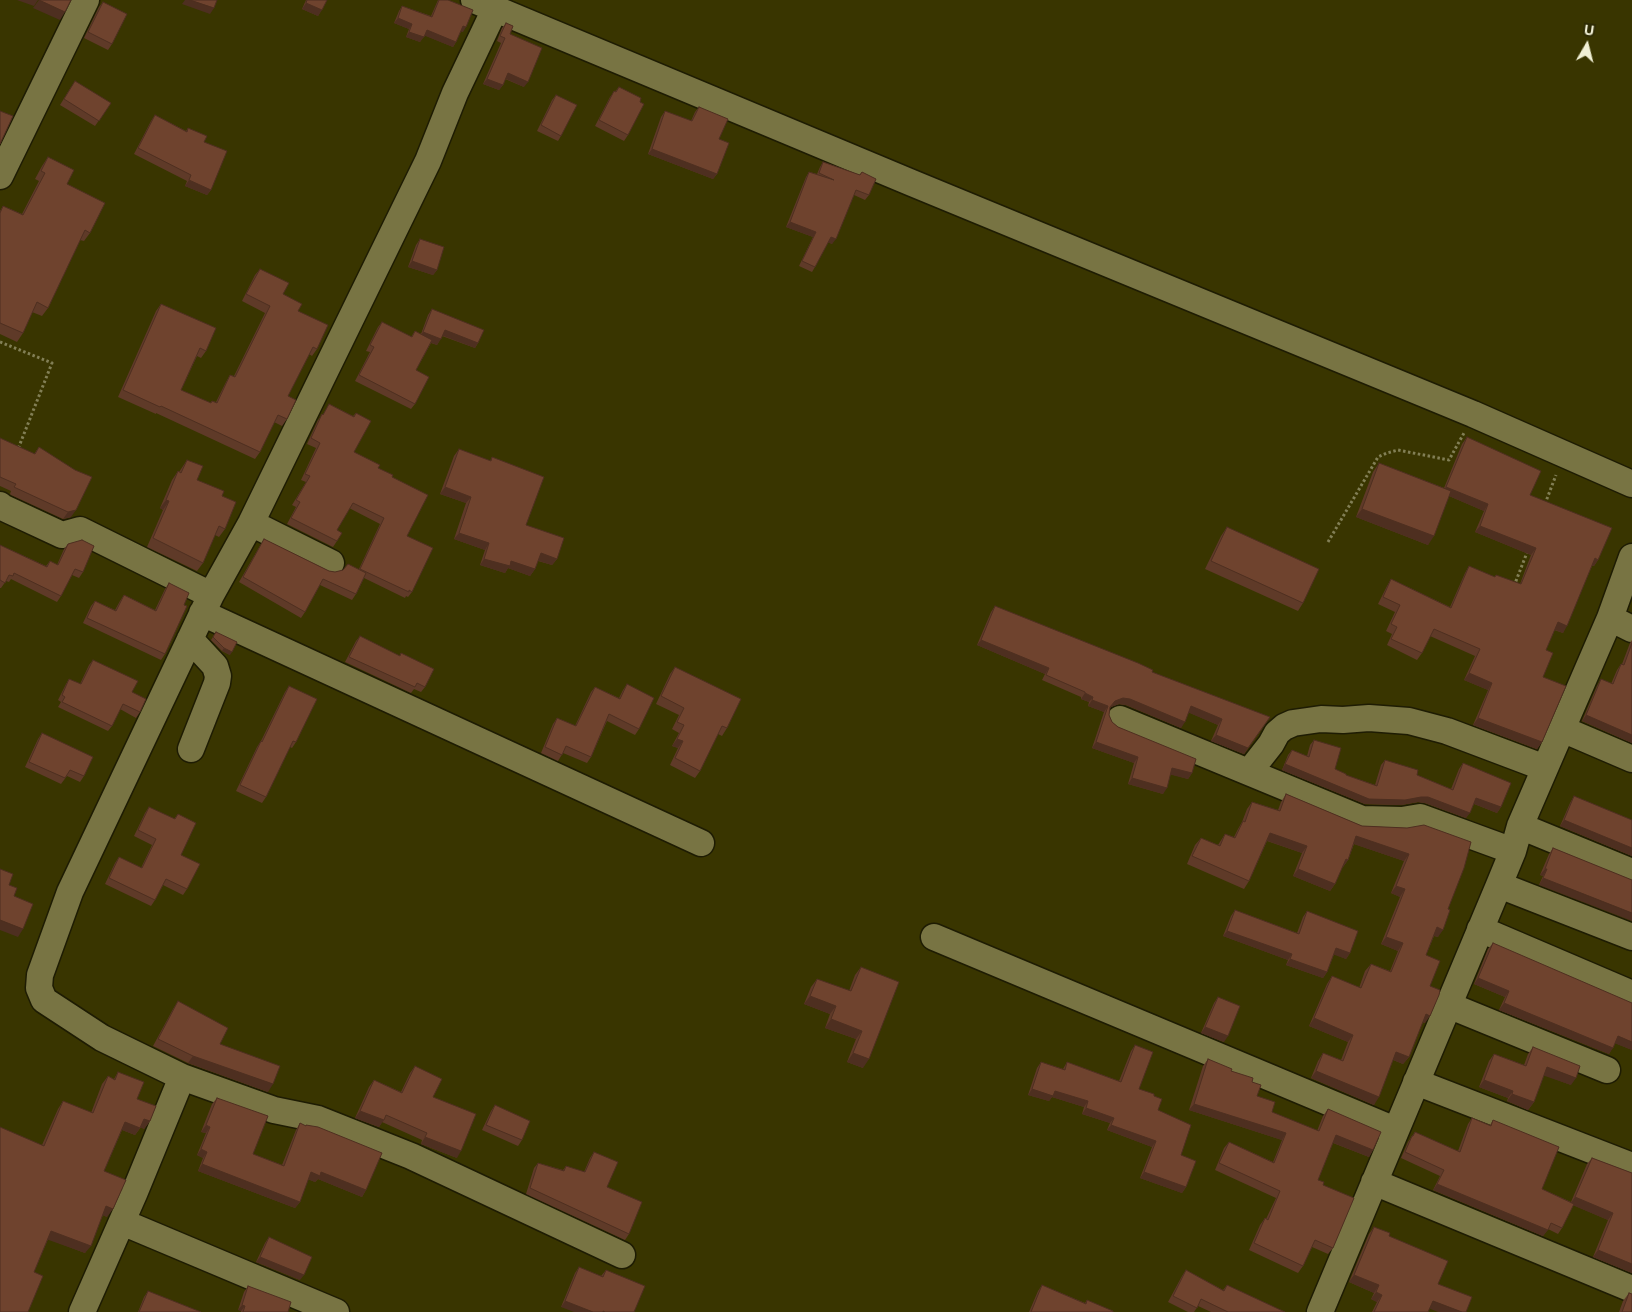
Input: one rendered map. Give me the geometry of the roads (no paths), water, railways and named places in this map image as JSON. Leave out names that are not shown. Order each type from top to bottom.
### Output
[{"type":"street","points":[[0,176],[86,0]]},
{"type":"street","points":[[622,1255],[411,1156],[318,1119],[274,1110],[182,1077],[102,1038],[44,1000],[39,988],[40,975],[70,892],[206,604],[251,523],[428,161],[455,93],[484,4],[903,180],[1473,414],[1632,484]]},
{"type":"street","points":[[0,505],[62,535],[80,530],[206,604],[701,843]]},
{"type":"street","points":[[251,523],[331,563]]},
{"type":"street","points":[[1320,1312],[1513,852],[1520,826],[1562,729],[1621,624],[1632,557]]},
{"type":"street","points":[[190,639],[215,666],[218,676],[217,684],[191,749]]},
{"type":"street","points":[[1249,772],[1284,727],[1293,723],[1321,719],[1369,718],[1409,721],[1447,732],[1545,768]]},
{"type":"street","points":[[1120,719],[1362,819],[1402,820],[1420,817],[1513,852]]},
{"type":"street","points":[[1562,729],[1632,759]]},
{"type":"street","points":[[1520,826],[1632,872]]},
{"type":"street","points":[[1499,885],[1632,938]]},
{"type":"street","points":[[1480,929],[1632,994]]},
{"type":"street","points":[[934,937],[1396,1130]]},
{"type":"street","points":[[1448,1005],[1607,1070]]},
{"type":"street","points":[[82,1312],[122,1222],[182,1077]]},
{"type":"street","points":[[1416,1082],[1632,1166]]},
{"type":"street","points":[[1374,1182],[1632,1289]]},
{"type":"street","points":[[122,1222],[336,1312]]}]
